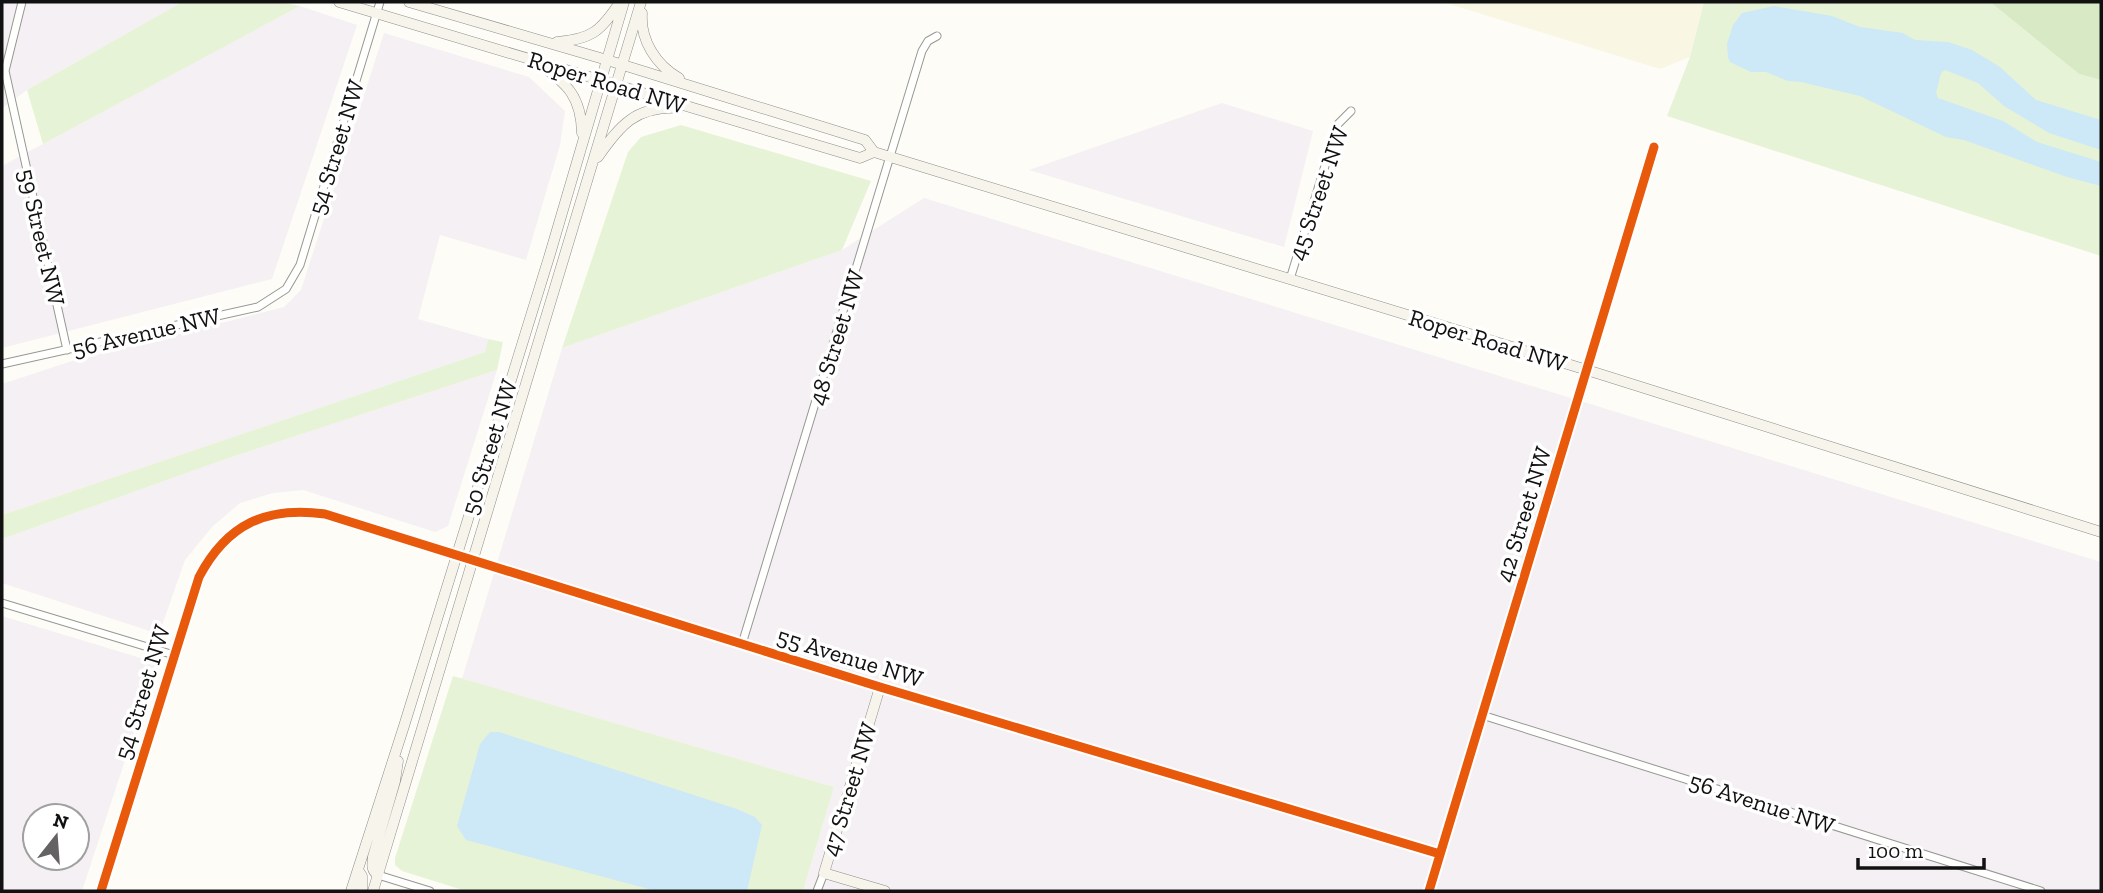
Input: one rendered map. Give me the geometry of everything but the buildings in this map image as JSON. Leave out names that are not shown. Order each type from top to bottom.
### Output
[{"type":"main road","name":"Roper Road NW","points":[[339,2],[378,7],[533,59],[860,158],[874,152]]},
{"type":"main road","name":"Roper Road NW","points":[[409,2],[864,140],[874,152],[1587,370],[2101,531]]},
{"type":"main road","points":[[550,43],[577,40],[592,35],[604,25],[622,2]]},
{"type":"main road","name":"50 Street NW","points":[[351,891],[582,143],[622,2]]},
{"type":"main road","points":[[642,2],[643,35],[650,48],[667,71],[694,88]]},
{"type":"main road","name":"50 Street NW","points":[[373,891],[642,2]]},
{"type":"main road","points":[[533,59],[569,88],[576,99],[581,112],[582,143]]},
{"type":"main road","points":[[591,166],[614,133],[635,116],[653,108],[692,108]]},
{"type":"main road","name":"42 Street NW","points":[[1429,891],[1587,370]]},
{"type":"main road","name":"55 Avenue NW","points":[[249,522],[284,513],[303,511],[325,514],[880,687],[1440,854]]},
{"type":"main road","name":"54 Street NW","points":[[101,891],[192,596],[208,560],[236,531],[249,522]]},
{"type":"main road","name":"47 Street NW","points":[[824,873],[880,687]]},
{"type":"main road","points":[[378,875],[372,866],[373,857],[395,781],[404,726]]},
{"type":"main road","points":[[358,870],[362,876],[362,891]]},
{"type":"main road","points":[[824,873],[885,891]]},
{"type":"street","name":"59 Street NW","points":[[22,2],[5,71],[66,350]]},
{"type":"street","name":"54 Street NW","points":[[286,289],[300,265],[378,7]]},
{"type":"street","name":"48 Street NW","points":[[742,644],[922,51],[928,41],[937,36]]},
{"type":"street","name":"45 Street NW","points":[[1290,279],[1338,124],[1351,111]]},
{"type":"street","name":"42 Street NW","points":[[1587,370],[1654,147]]},
{"type":"street","name":"56 Avenue NW","points":[[2,364],[258,307],[286,289]]},
{"type":"street","points":[[2,603],[174,655]]},
{"type":"street","name":"56 Avenue NW","points":[[1482,715],[2041,891]]},
{"type":"street","name":"47 Street NW","points":[[817,891],[824,873]]},
{"type":"street","points":[[378,875],[430,891]]},
{"type":"shaded area","points":[[2,2],[182,2],[27,90],[2,108]]},
{"type":"shaded area","points":[[1443,2],[1704,2],[1690,57],[1660,69]]},
{"type":"shaded area","points":[[300,6],[357,25],[272,279],[2,348],[2,166]]},
{"type":"shaded area","points":[[384,33],[529,77],[565,111],[560,145],[526,260],[440,235],[418,319],[488,339],[485,352],[2,515],[2,384],[69,362],[284,307],[301,290]]},
{"type":"shaded area","points":[[1222,103],[1313,131],[1284,247],[1029,170]]},
{"type":"shaded area","points":[[924,198],[2101,562],[2101,891],[803,891],[834,787],[462,679],[562,348],[842,250]]},
{"type":"shaded area","points":[[497,370],[448,526],[435,532],[303,490],[273,493],[240,503],[212,527],[185,560],[159,634],[2,583],[2,539],[223,460]]},
{"type":"shaded area","points":[[2,616],[157,663],[91,864],[91,802],[21,802],[21,872],[88,872],[82,891],[2,891]]},
{"type":"green space","points":[[182,2],[280,2],[300,6],[43,144],[27,90]]},
{"type":"green space","points":[[1704,2],[1990,2],[2079,74],[2101,80],[2101,256],[1667,116],[1690,57]]},
{"type":"green space","points":[[1990,2],[2101,2],[2101,80],[2079,74]]},
{"type":"green space","points":[[681,125],[871,181],[842,250],[562,348],[628,152],[641,137]]},
{"type":"green space","points":[[488,339],[503,342],[497,370],[223,460],[2,539],[2,515],[485,352]]},
{"type":"green space","points":[[453,676],[834,787],[803,891],[466,891],[402,871],[395,865],[395,858]]},
{"type":"water","points":[[1774,6],[1832,16],[1860,27],[1903,33],[1915,40],[1948,42],[1972,50],[2000,67],[2036,100],[2101,120],[2101,150],[2049,133],[2004,106],[1978,83],[1945,70],[1941,73],[1936,93],[1938,98],[2003,121],[2037,142],[2101,162],[2101,186],[2067,177],[1964,140],[1946,137],[1860,96],[1788,81],[1766,72],[1751,72],[1730,62],[1727,44],[1733,25],[1742,13]]},
{"type":"water","points":[[490,732],[499,732],[755,817],[762,825],[747,891],[656,891],[466,840],[457,826],[480,744]]},
{"type":"cycle path","points":[[1429,891],[1654,147]]},
{"type":"cycle path","points":[[101,891],[199,577],[222,544],[250,523],[267,516],[304,512],[325,514],[880,687],[1440,854]]}]
